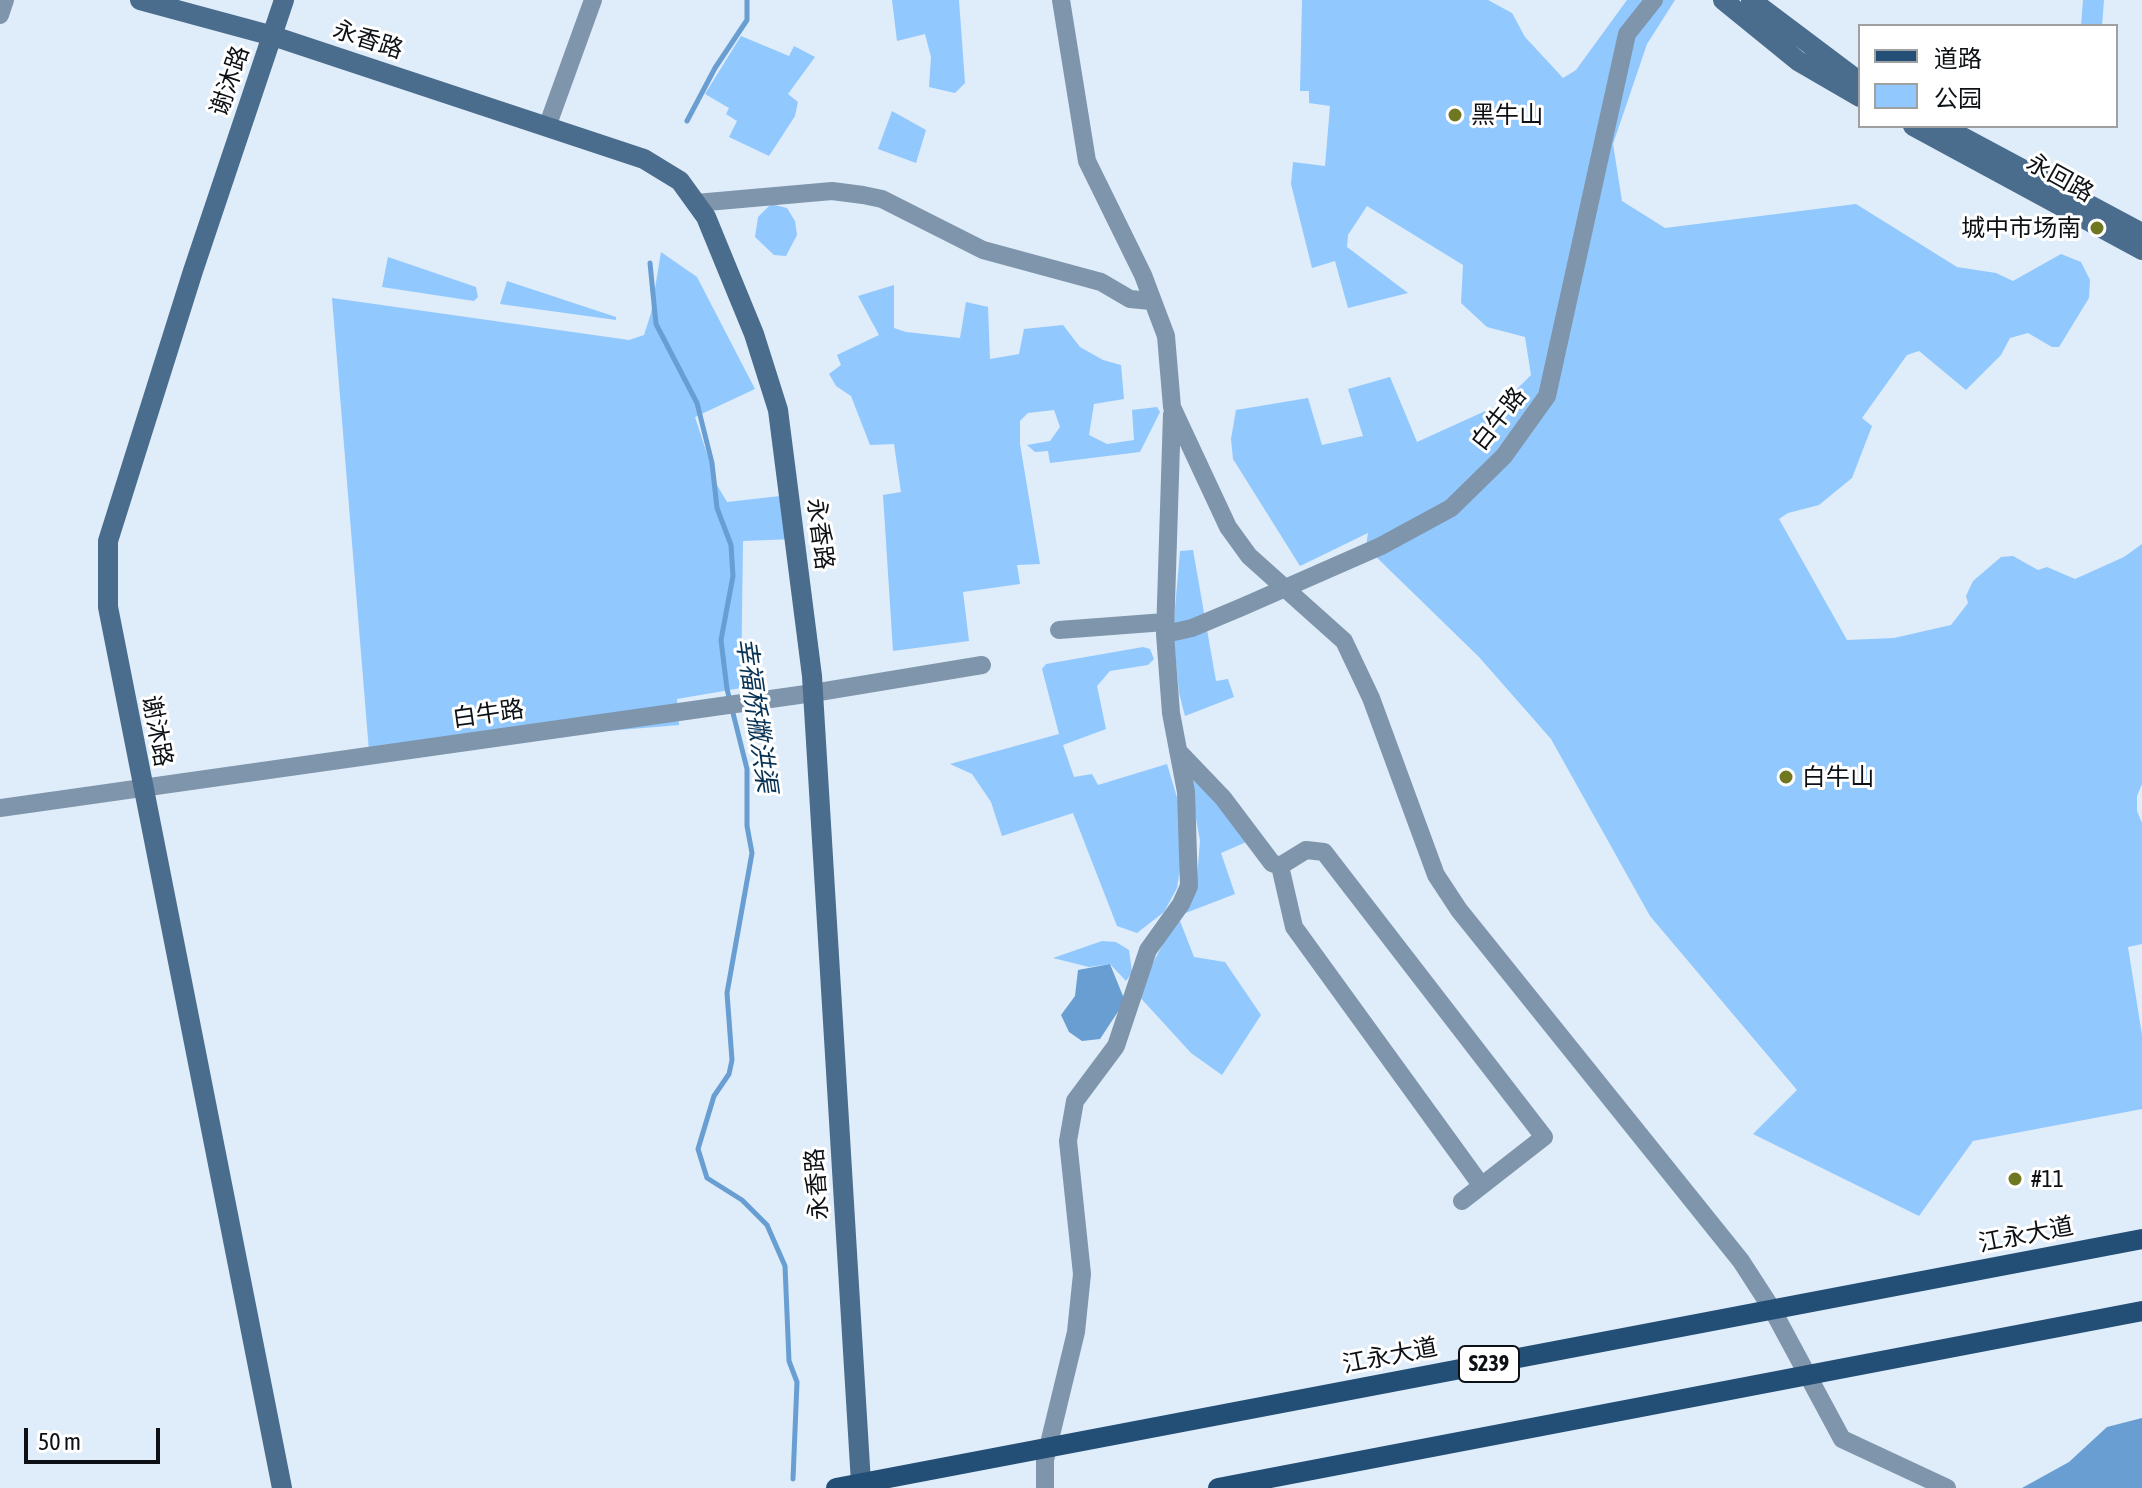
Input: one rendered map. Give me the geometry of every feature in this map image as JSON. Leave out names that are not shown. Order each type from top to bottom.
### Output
[{"type":"main road","name":"永香路","points":[[144,0],[273,36],[644,159],[680,181],[706,217],[754,334],[778,410],[813,693],[861,1483]]},
{"type":"main road","name":"谢沐路","points":[[282,1488],[108,607],[108,541],[190,278],[284,0]]},
{"type":"main road","points":[[1723,0],[1798,61],[1858,96]]},
{"type":"main road","points":[[1751,0],[1858,80]]},
{"type":"main road","name":"永回路","points":[[1917,128],[2142,250]]},
{"type":"main road","name":"永回路","points":[[1946,128],[2142,233]]},
{"type":"main road","name":"江永大道","points":[[836,1488],[2142,1239]]},
{"type":"main road","points":[[1218,1488],[2142,1311]]},
{"type":"street","points":[[0,15],[5,0]]},
{"type":"street","points":[[547,127],[593,0]]},
{"type":"street","points":[[1045,1488],[1049,1447],[1076,1332],[1082,1274],[1068,1141],[1075,1101],[1116,1046],[1151,944],[1181,904],[1189,886],[1186,792],[1178,751],[1165,628],[1172,407],[1166,336],[1133,252],[1087,161],[1061,0]]},
{"type":"street","name":"白牛路","points":[[1059,630],[1192,628],[1381,546],[1451,508],[1504,456],[1547,396],[1624,46],[1641,12],[1654,0]]},
{"type":"street","points":[[696,203],[832,191],[873,197],[983,250],[1101,282],[1130,299],[1151,301]]},
{"type":"street","points":[[1172,407],[1228,527],[1249,556],[1344,641],[1436,875],[1459,910],[1741,1261],[1772,1309],[1836,1431],[1850,1446],[1947,1488]]},
{"type":"street","name":"白牛路","points":[[0,808],[813,693],[982,665]]},
{"type":"street","points":[[1178,751],[1223,798],[1272,863],[1280,866]]},
{"type":"street","points":[[1280,866],[1306,850],[1324,852],[1544,1137],[1462,1201]]},
{"type":"street","points":[[1280,866],[1294,927],[1481,1185]]},
{"type":"green space","points":[[892,0],[959,0],[965,83],[955,93],[929,87],[931,57],[925,34],[897,41]]},
{"type":"green space","points":[[1302,0],[1488,0],[1512,13],[1525,37],[1563,78],[1576,70],[1627,0],[1675,0],[1647,44],[1613,144],[1622,201],[1665,228],[1856,204],[1957,267],[1996,273],[2013,281],[2061,254],[2081,262],[2090,280],[2089,298],[2059,347],[2052,347],[2028,333],[2010,338],[2001,355],[1966,390],[1919,351],[1907,355],[1862,418],[1872,426],[1852,478],[1819,505],[1788,513],[1779,519],[1847,640],[1894,638],[1951,625],[1968,603],[1966,596],[1973,581],[2001,557],[2013,556],[2038,570],[2047,567],[2075,579],[2124,557],[2142,544],[2142,784],[2137,796],[2137,811],[2142,823],[2142,944],[2128,947],[2142,1035],[2142,1109],[1973,1141],[1919,1216],[1753,1134],[1797,1090],[1650,916],[1551,739],[1479,657],[1366,547],[1368,533],[1300,566],[1233,459],[1231,439],[1236,410],[1308,398],[1322,445],[1363,436],[1348,389],[1390,377],[1417,442],[1503,403],[1531,375],[1525,337],[1487,327],[1461,303],[1463,265],[1367,206],[1348,235],[1347,247],[1408,293],[1348,308],[1335,261],[1312,268],[1291,184],[1293,162],[1325,166],[1330,106],[1309,103],[1309,91],[1300,91]]},
{"type":"green space","points":[[2083,0],[2104,0],[2102,24],[2081,24]]},
{"type":"green space","points":[[741,36],[789,56],[794,46],[815,57],[788,94],[798,102],[795,116],[769,156],[729,137],[737,121],[726,114],[729,108],[705,94]]},
{"type":"green space","points":[[892,111],[926,130],[916,163],[878,149]]},
{"type":"green space","points":[[771,204],[787,208],[795,221],[797,235],[786,256],[774,255],[755,237],[758,217]]},
{"type":"green space","points":[[661,252],[697,277],[755,389],[695,417],[717,485],[727,502],[789,495],[794,539],[743,541],[741,688],[677,699],[679,725],[369,751],[332,298],[629,340],[644,335],[651,313]]},
{"type":"green space","points":[[388,257],[476,287],[478,297],[474,301],[382,287]]},
{"type":"green space","points":[[507,281],[616,317],[616,320],[500,304]]},
{"type":"green space","points":[[894,285],[894,328],[960,338],[966,302],[988,307],[990,359],[1019,354],[1024,329],[1063,325],[1080,347],[1103,360],[1121,365],[1124,399],[1094,404],[1089,435],[1107,444],[1134,440],[1132,410],[1157,407],[1160,412],[1140,452],[1050,463],[1048,451],[1035,452],[1027,445],[1050,441],[1060,427],[1054,410],[1028,413],[1020,421],[1020,444],[1040,564],[1017,565],[1020,584],[963,592],[969,641],[893,651],[883,495],[901,492],[894,444],[870,445],[851,396],[836,386],[829,374],[841,365],[837,355],[879,335],[858,296]]},
{"type":"green space","points":[[1193,550],[1216,681],[1228,679],[1234,697],[1185,716],[1179,693],[1173,631],[1180,551]]},
{"type":"green space","points":[[1143,647],[1150,649],[1154,659],[1148,665],[1110,671],[1097,686],[1106,729],[1063,745],[1074,777],[1092,774],[1098,785],[1167,764],[1179,804],[1183,850],[1177,888],[1164,912],[1137,933],[1117,926],[1073,813],[1002,836],[991,802],[972,774],[950,764],[1059,734],[1042,669],[1046,664]]},
{"type":"green space","points":[[1187,769],[1251,840],[1221,853],[1235,894],[1183,914],[1180,921],[1194,957],[1225,962],[1261,1015],[1222,1075],[1191,1053],[1137,994],[1197,878],[1200,841]]},
{"type":"green space","points":[[1102,941],[1116,942],[1129,950],[1132,972],[1126,981],[1110,964],[1089,967],[1053,958]]},
{"type":"shaded area","points":[[1110,964],[1125,1001],[1100,1039],[1082,1041],[1069,1032],[1061,1015],[1075,996],[1078,970]]},
{"type":"shaded area","points":[[2142,1418],[2142,1488],[2022,1488],[2069,1462],[2107,1427]]},
{"type":"waterway","name":"幸福桥撇洪渠","points":[[687,121],[715,68],[747,20],[747,0]]},
{"type":"waterway","name":"幸福桥撇洪渠","points":[[650,263],[656,324],[697,403],[712,463],[717,508],[731,545],[733,576],[721,640],[727,689],[747,769],[747,826],[752,853],[727,993],[732,1060],[729,1074],[714,1096],[698,1149],[707,1178],[742,1200],[767,1225],[785,1266],[789,1361],[797,1382],[793,1479]]},
{"type":"place","name":"黑牛山","points":[[1455,115]]},
{"type":"place","name":"城中市场南","points":[[2097,228]]},
{"type":"place","name":"白牛山","points":[[1786,777]]},
{"type":"place","name":"#11","points":[[2015,1179]]}]
